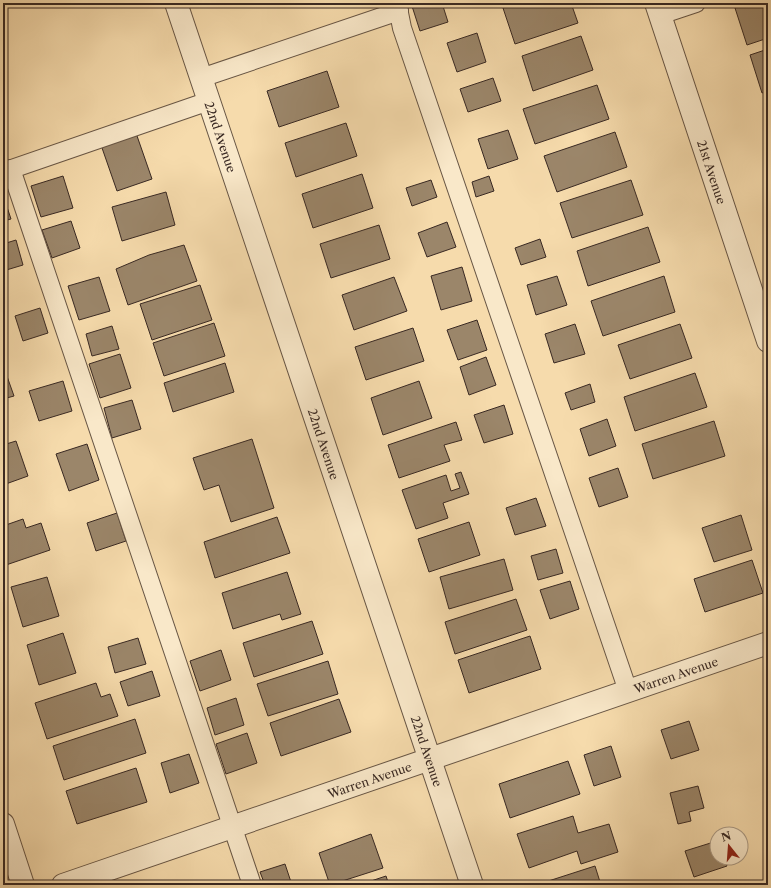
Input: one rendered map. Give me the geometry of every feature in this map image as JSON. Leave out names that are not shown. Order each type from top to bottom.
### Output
[{"type":"street","name":"22nd Avenue","points":[[176,3],[472,885]]},
{"type":"street","name":"21st Avenue","points":[[658,9],[768,341]]},
{"type":"street","name":"Warren Avenue","points":[[62,885],[768,643]]},
{"type":"street","points":[[3,824],[23,885]]},
{"type":"lane","points":[[658,9],[696,3]]},
{"type":"lane","points":[[201,78],[398,7],[402,28],[628,691]]},
{"type":"lane","points":[[209,101],[7,170],[252,885]]},
{"type":"building","points":[[411,3],[442,3],[448,22],[420,31]]},
{"type":"building","points":[[519,3],[571,3],[578,23],[515,44],[503,8]]},
{"type":"building","points":[[751,3],[768,3],[768,38],[747,45],[735,8]]},
{"type":"building","points":[[477,33],[486,62],[457,72],[447,43]]},
{"type":"building","points":[[581,36],[593,70],[533,91],[522,56]]},
{"type":"building","points":[[768,49],[768,91],[762,93],[750,55]]},
{"type":"building","points":[[327,71],[339,107],[279,127],[267,91]]},
{"type":"building","points":[[493,78],[501,101],[468,112],[460,89]]},
{"type":"building","points":[[597,85],[609,119],[535,144],[523,109]]},
{"type":"building","points":[[346,123],[357,156],[296,177],[285,143]]},
{"type":"building","points":[[508,130],[518,159],[488,169],[478,139]]},
{"type":"building","points":[[615,132],[627,167],[557,192],[544,156]]},
{"type":"building","points":[[136,133],[152,179],[117,191],[101,145]]},
{"type":"building","points":[[362,174],[373,208],[313,228],[302,194]]},
{"type":"building","points":[[63,176],[73,208],[41,217],[31,186]]},
{"type":"building","points":[[489,176],[494,191],[476,197],[472,182]]},
{"type":"building","points":[[431,180],[437,197],[412,206],[406,188]]},
{"type":"building","points":[[631,180],[643,215],[572,238],[560,203]]},
{"type":"building","points":[[166,192],[175,225],[122,241],[112,207]]},
{"type":"building","points":[[3,195],[11,219],[3,221]]},
{"type":"building","points":[[71,221],[80,248],[52,258],[42,230]]},
{"type":"building","points":[[447,222],[456,247],[427,257],[418,233]]},
{"type":"building","points":[[379,225],[390,259],[331,278],[320,244]]},
{"type":"building","points":[[648,227],[660,262],[588,286],[577,251]]},
{"type":"building","points":[[540,239],[546,257],[521,265],[515,248]]},
{"type":"building","points":[[16,240],[23,265],[3,271],[3,244]]},
{"type":"building","points":[[184,245],[197,281],[128,305],[116,269],[149,255]]},
{"type":"building","points":[[462,267],[472,301],[441,310],[431,276]]},
{"type":"building","points":[[557,276],[567,305],[536,315],[527,285]]},
{"type":"building","points":[[664,276],[675,312],[603,336],[591,301]]},
{"type":"building","points":[[99,277],[110,311],[79,320],[68,286]]},
{"type":"building","points":[[394,277],[407,311],[354,330],[342,295]]},
{"type":"building","points":[[200,285],[212,320],[152,340],[140,304]]},
{"type":"building","points":[[40,308],[48,333],[23,341],[15,316]]},
{"type":"building","points":[[477,320],[487,350],[458,360],[447,330]]},
{"type":"building","points":[[214,323],[225,356],[164,376],[153,343]]},
{"type":"building","points":[[575,324],[585,354],[554,363],[545,334]]},
{"type":"building","points":[[680,324],[692,358],[630,379],[618,345]]},
{"type":"building","points":[[112,326],[119,349],[92,356],[86,334]]},
{"type":"building","points":[[413,328],[424,361],[366,380],[355,347]]},
{"type":"building","points":[[120,354],[131,388],[100,398],[89,364]]},
{"type":"building","points":[[486,357],[496,385],[469,395],[460,367]]},
{"type":"building","points":[[225,363],[234,392],[173,412],[164,383]]},
{"type":"building","points":[[3,365],[14,396],[3,399]]},
{"type":"building","points":[[695,373],[707,407],[635,431],[624,397]]},
{"type":"building","points":[[63,381],[72,411],[39,421],[29,391]]},
{"type":"building","points":[[419,381],[432,418],[383,435],[371,398]]},
{"type":"building","points":[[590,384],[595,402],[571,410],[565,393]]},
{"type":"building","points":[[132,400],[141,429],[112,438],[104,408]]},
{"type":"building","points":[[504,405],[513,434],[484,443],[474,415]]},
{"type":"building","points":[[607,419],[616,446],[589,456],[580,429]]},
{"type":"building","points":[[714,421],[725,456],[653,479],[642,444]]},
{"type":"building","points":[[456,422],[462,440],[444,445],[450,461],[399,478],[388,445]]},
{"type":"building","points":[[252,439],[274,508],[231,522],[219,485],[204,490],[193,458]]},
{"type":"building","points":[[16,441],[28,476],[3,485],[3,445]]},
{"type":"building","points":[[87,444],[99,480],[69,491],[56,454]]},
{"type":"building","points":[[618,468],[628,497],[599,507],[589,478]]},
{"type":"building","points":[[461,472],[469,494],[443,503],[448,518],[416,529],[402,490],[446,475],[451,491],[460,488],[455,474]]},
{"type":"building","points":[[536,498],[546,526],[515,535],[506,508]]},
{"type":"building","points":[[117,513],[126,541],[96,551],[87,523]]},
{"type":"building","points":[[741,515],[752,550],[714,562],[702,528]]},
{"type":"building","points":[[277,517],[290,553],[215,578],[204,542]]},
{"type":"building","points":[[23,519],[26,528],[41,523],[50,550],[3,566],[3,526]]},
{"type":"building","points":[[469,522],[480,555],[429,572],[418,539]]},
{"type":"building","points":[[556,549],[563,573],[538,580],[531,556]]},
{"type":"building","points":[[504,559],[513,590],[449,609],[440,577]]},
{"type":"building","points":[[752,560],[763,593],[705,612],[694,579]]},
{"type":"building","points":[[287,572],[301,614],[282,620],[280,614],[233,629],[222,593]]},
{"type":"building","points":[[47,577],[59,616],[23,627],[11,587]]},
{"type":"building","points":[[570,581],[579,609],[550,619],[540,590]]},
{"type":"building","points":[[516,599],[527,630],[455,654],[445,622]]},
{"type":"building","points":[[312,621],[323,654],[254,677],[243,643]]},
{"type":"building","points":[[63,633],[76,673],[39,685],[27,645]]},
{"type":"building","points":[[530,636],[541,669],[469,693],[458,660]]},
{"type":"building","points":[[138,638],[146,664],[115,673],[108,647]]},
{"type":"building","points":[[221,650],[231,680],[200,691],[190,661]]},
{"type":"building","points":[[328,661],[338,694],[268,716],[257,684]]},
{"type":"building","points":[[152,671],[160,696],[128,706],[120,682]]},
{"type":"building","points":[[96,683],[101,697],[110,694],[118,716],[47,739],[35,703]]},
{"type":"building","points":[[236,698],[244,725],[215,735],[207,708]]},
{"type":"building","points":[[339,699],[351,732],[281,756],[270,723]]},
{"type":"building","points":[[135,719],[146,753],[64,780],[53,746]]},
{"type":"building","points":[[689,721],[699,750],[671,759],[661,730]]},
{"type":"building","points":[[247,733],[257,763],[226,774],[216,744]]},
{"type":"building","points":[[611,746],[621,777],[594,786],[584,755]]},
{"type":"building","points":[[189,754],[199,783],[170,793],[161,763]]},
{"type":"building","points":[[568,761],[580,794],[510,818],[499,784]]},
{"type":"building","points":[[136,768],[147,802],[77,824],[66,791]]},
{"type":"building","points":[[698,786],[704,808],[689,812],[691,821],[678,824],[670,793]]},
{"type":"building","points":[[573,816],[578,833],[609,824],[618,852],[581,864],[577,851],[529,868],[517,834]]},
{"type":"building","points":[[371,834],[383,868],[330,885],[319,853]]},
{"type":"building","points":[[709,844],[709,866],[727,866],[694,877],[685,851]]},
{"type":"building","points":[[285,864],[292,885],[265,885],[260,872]]},
{"type":"building","points":[[595,866],[601,885],[536,885]]},
{"type":"building","points":[[386,876],[389,885],[359,885]]}]
